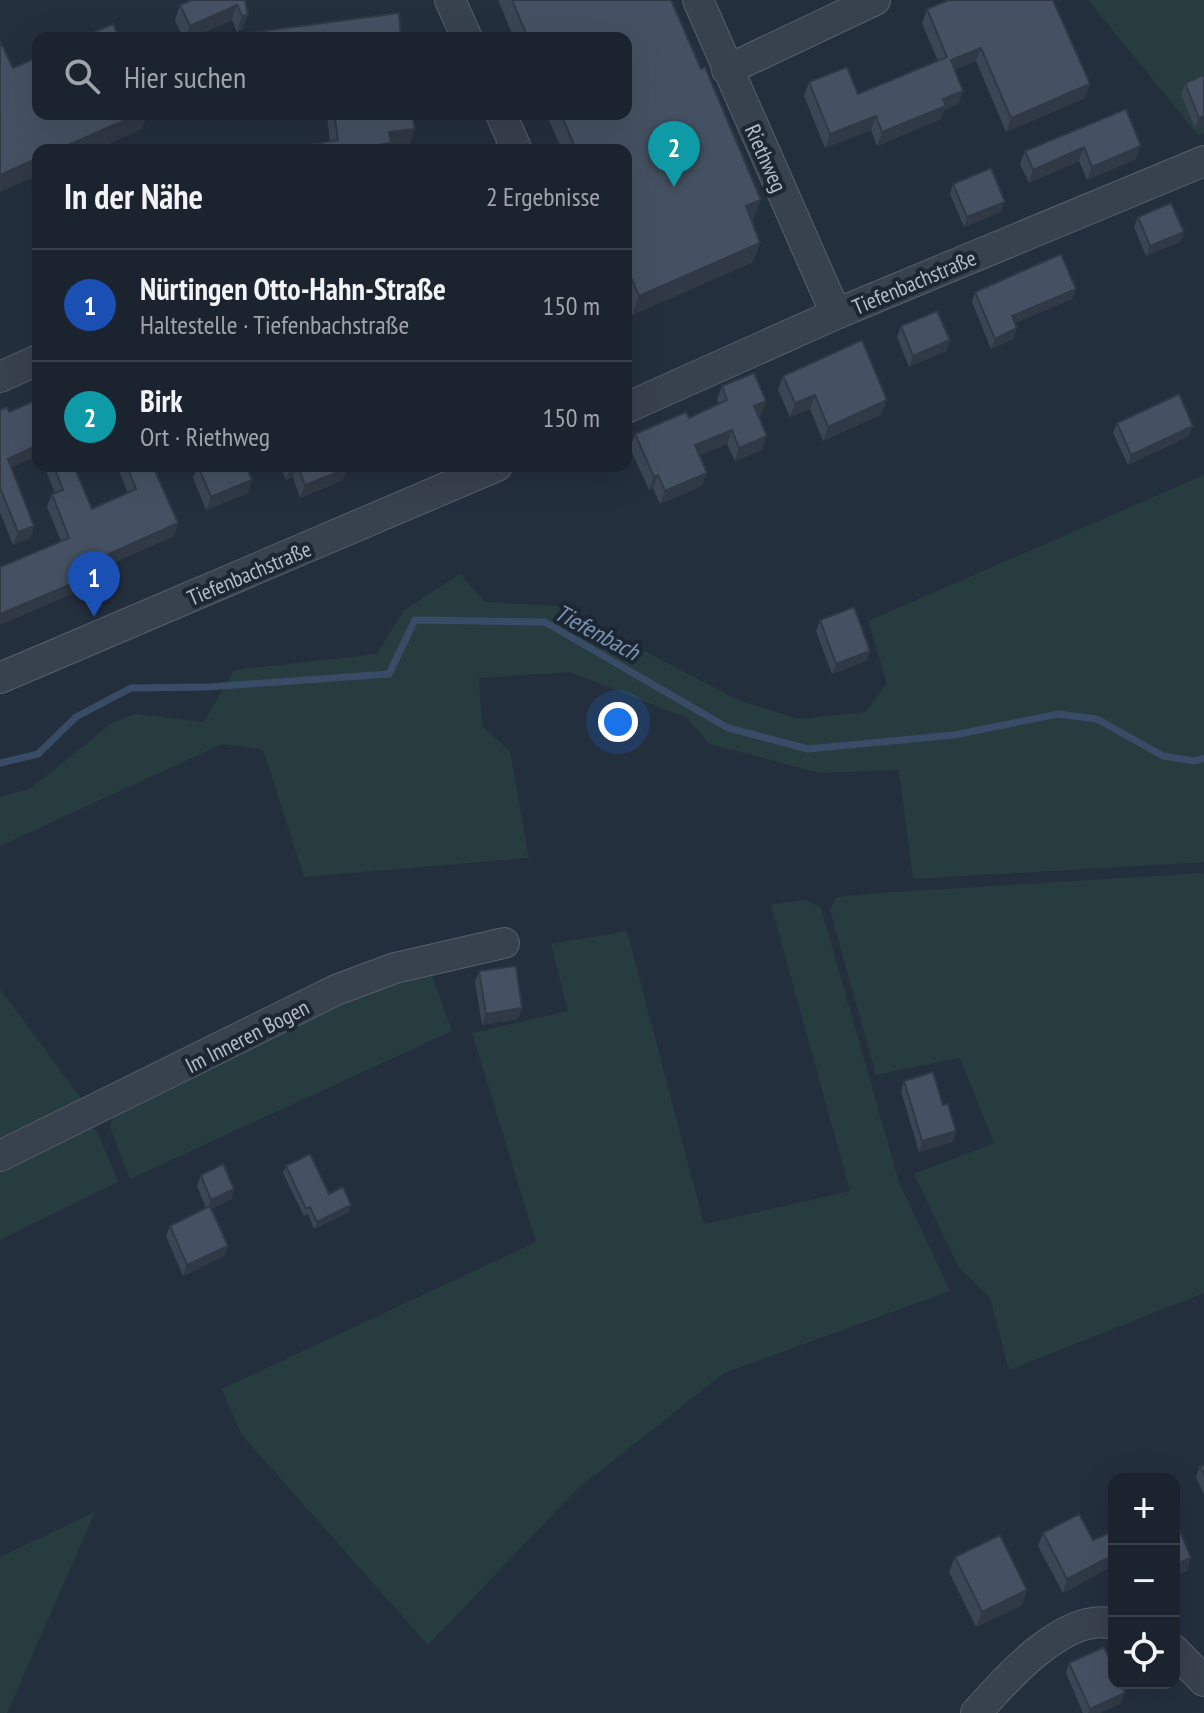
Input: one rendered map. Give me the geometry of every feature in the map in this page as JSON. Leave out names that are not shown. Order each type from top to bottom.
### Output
[{"type":"street","points":[[450,0],[464,32]]},
{"type":"street","name":"Riethweg","points":[[698,0],[836,314]]},
{"type":"street","points":[[727,70],[875,0]]},
{"type":"street","points":[[504,120],[514,144]]},
{"type":"street","name":"Tiefenbachstraße","points":[[632,405],[836,314],[1204,161]]},
{"type":"street","points":[[0,377],[32,363]]},
{"type":"street","name":"Tiefenbachstraße","points":[[0,678],[483,472]]},
{"type":"street","name":"Im Inneren Bogen","points":[[0,1156],[336,990],[395,968],[504,943]]},
{"type":"street","points":[[976,1713],[1046,1644],[1070,1630],[1108,1622]]},
{"type":"street","points":[[1180,1656],[1204,1681]]},
{"type":"green space","points":[[1088,0],[1204,0],[1204,133],[1198,135]]},
{"type":"green space","points":[[1204,475],[1204,862],[913,879],[899,770],[819,773],[710,744],[687,718],[570,672],[479,678],[482,726],[510,751],[529,858],[304,877],[263,749],[222,744],[0,846],[0,797],[31,788],[112,723],[136,714],[204,722],[234,670],[377,654],[404,610],[460,574],[485,602],[558,606],[738,700],[798,719],[866,712],[887,683],[868,621]]},
{"type":"green space","points":[[1204,873],[1204,1293],[1009,1370],[990,1298],[959,1268],[914,1174],[994,1143],[960,1058],[876,1075],[830,910],[836,897]]},
{"type":"green space","points":[[806,900],[821,908],[899,1182],[950,1291],[724,1373],[576,1490],[428,1645],[241,1434],[222,1389],[536,1242],[472,1033],[568,1011],[551,944],[627,931],[704,1224],[850,1191],[771,905]]},
{"type":"green space","points":[[429,967],[452,1031],[130,1179],[110,1127],[114,1114],[366,985]]},
{"type":"green space","points":[[0,989],[86,1105],[0,1145]]},
{"type":"green space","points":[[87,1126],[97,1131],[118,1182],[0,1240],[0,1163]]},
{"type":"green space","points":[[95,1512],[7,1713],[0,1713],[0,1557]]},
{"type":"building","points":[[192,0],[245,0],[248,15],[242,16],[237,5],[190,26],[180,5]]},
{"type":"building","points":[[512,0],[671,0],[701,69],[705,67],[761,200],[746,206],[760,243],[639,296],[632,280],[632,144],[574,144],[564,120],[632,120],[632,32],[525,32]]},
{"type":"building","points":[[949,0],[1053,0],[1090,84],[1011,118],[981,48],[951,60],[963,91],[943,99],[946,106],[882,132],[876,116],[830,134],[809,82],[847,67],[858,94],[947,57],[927,9]]},
{"type":"building","points":[[399,13],[401,32],[256,32]]},
{"type":"building","points":[[113,24],[116,32],[95,32]]},
{"type":"building","points":[[0,41],[13,68],[32,60],[32,120],[125,120],[71,144],[32,144],[32,161],[0,175]]},
{"type":"building","points":[[1204,75],[1204,116],[1199,118],[1185,83]]},
{"type":"building","points":[[1126,109],[1141,146],[1092,167],[1084,147],[1033,170],[1025,151]]},
{"type":"building","points":[[335,120],[413,120],[415,129],[389,132],[391,143],[314,144],[338,140]]},
{"type":"building","points":[[991,168],[1005,202],[967,217],[953,184]]},
{"type":"building","points":[[1171,203],[1184,232],[1150,246],[1138,217]]},
{"type":"building","points":[[1061,254],[1076,289],[1012,316],[1017,328],[995,339],[975,292]]},
{"type":"building","points":[[937,311],[950,340],[913,356],[901,326]]},
{"type":"building","points":[[862,340],[887,400],[828,427],[815,395],[795,403],[783,376]]},
{"type":"building","points":[[754,373],[766,401],[754,406],[767,436],[739,448],[732,430],[695,445],[707,473],[665,491],[658,475],[654,477],[635,434],[686,412],[689,418],[727,400],[722,386]]},
{"type":"building","points":[[1179,394],[1193,426],[1131,455],[1117,423]]},
{"type":"building","points":[[32,402],[32,448],[8,459],[34,526],[18,532],[0,488],[0,410],[7,407],[9,412]]},
{"type":"building","points":[[56,472],[77,472],[92,509],[136,489],[129,472],[156,472],[178,523],[91,562],[95,574],[0,614],[0,567],[69,538],[52,494],[63,490]]},
{"type":"building","points":[[201,472],[249,472],[252,480],[211,497]]},
{"type":"building","points":[[300,472],[338,472],[305,485]]},
{"type":"building","points":[[854,607],[870,651],[836,664],[820,620]]},
{"type":"building","points":[[516,966],[522,1008],[486,1014],[479,971]]},
{"type":"building","points":[[933,1072],[943,1105],[948,1104],[956,1131],[922,1141],[904,1081]]},
{"type":"building","points":[[310,1154],[329,1194],[343,1187],[351,1205],[317,1222],[310,1207],[306,1209],[286,1166]]},
{"type":"building","points":[[223,1164],[234,1189],[211,1200],[201,1175]]},
{"type":"building","points":[[210,1206],[228,1246],[187,1265],[170,1226]]},
{"type":"building","points":[[1079,1514],[1093,1540],[1108,1534],[1108,1558],[1067,1579],[1043,1533]]},
{"type":"building","points":[[1180,1531],[1191,1558],[1180,1563]]},
{"type":"building","points":[[1000,1535],[1027,1590],[982,1612],[955,1557]]},
{"type":"building","points":[[1104,1647],[1108,1655],[1108,1689],[1123,1689],[1125,1693],[1090,1709],[1069,1663]]},
{"type":"waterway","name":"Tiefenbach","points":[[0,763],[38,754],[76,717],[131,688],[209,687],[389,674],[415,620],[545,622],[728,728],[808,749],[954,735],[1058,714],[1097,719],[1163,756],[1195,761],[1204,758]]},
{"type":"place","name":"Birk","points":[[674,187]]},
{"type":"place","name":"Nürtingen Otto-Hahn-Straße","points":[[94,617]]}]
